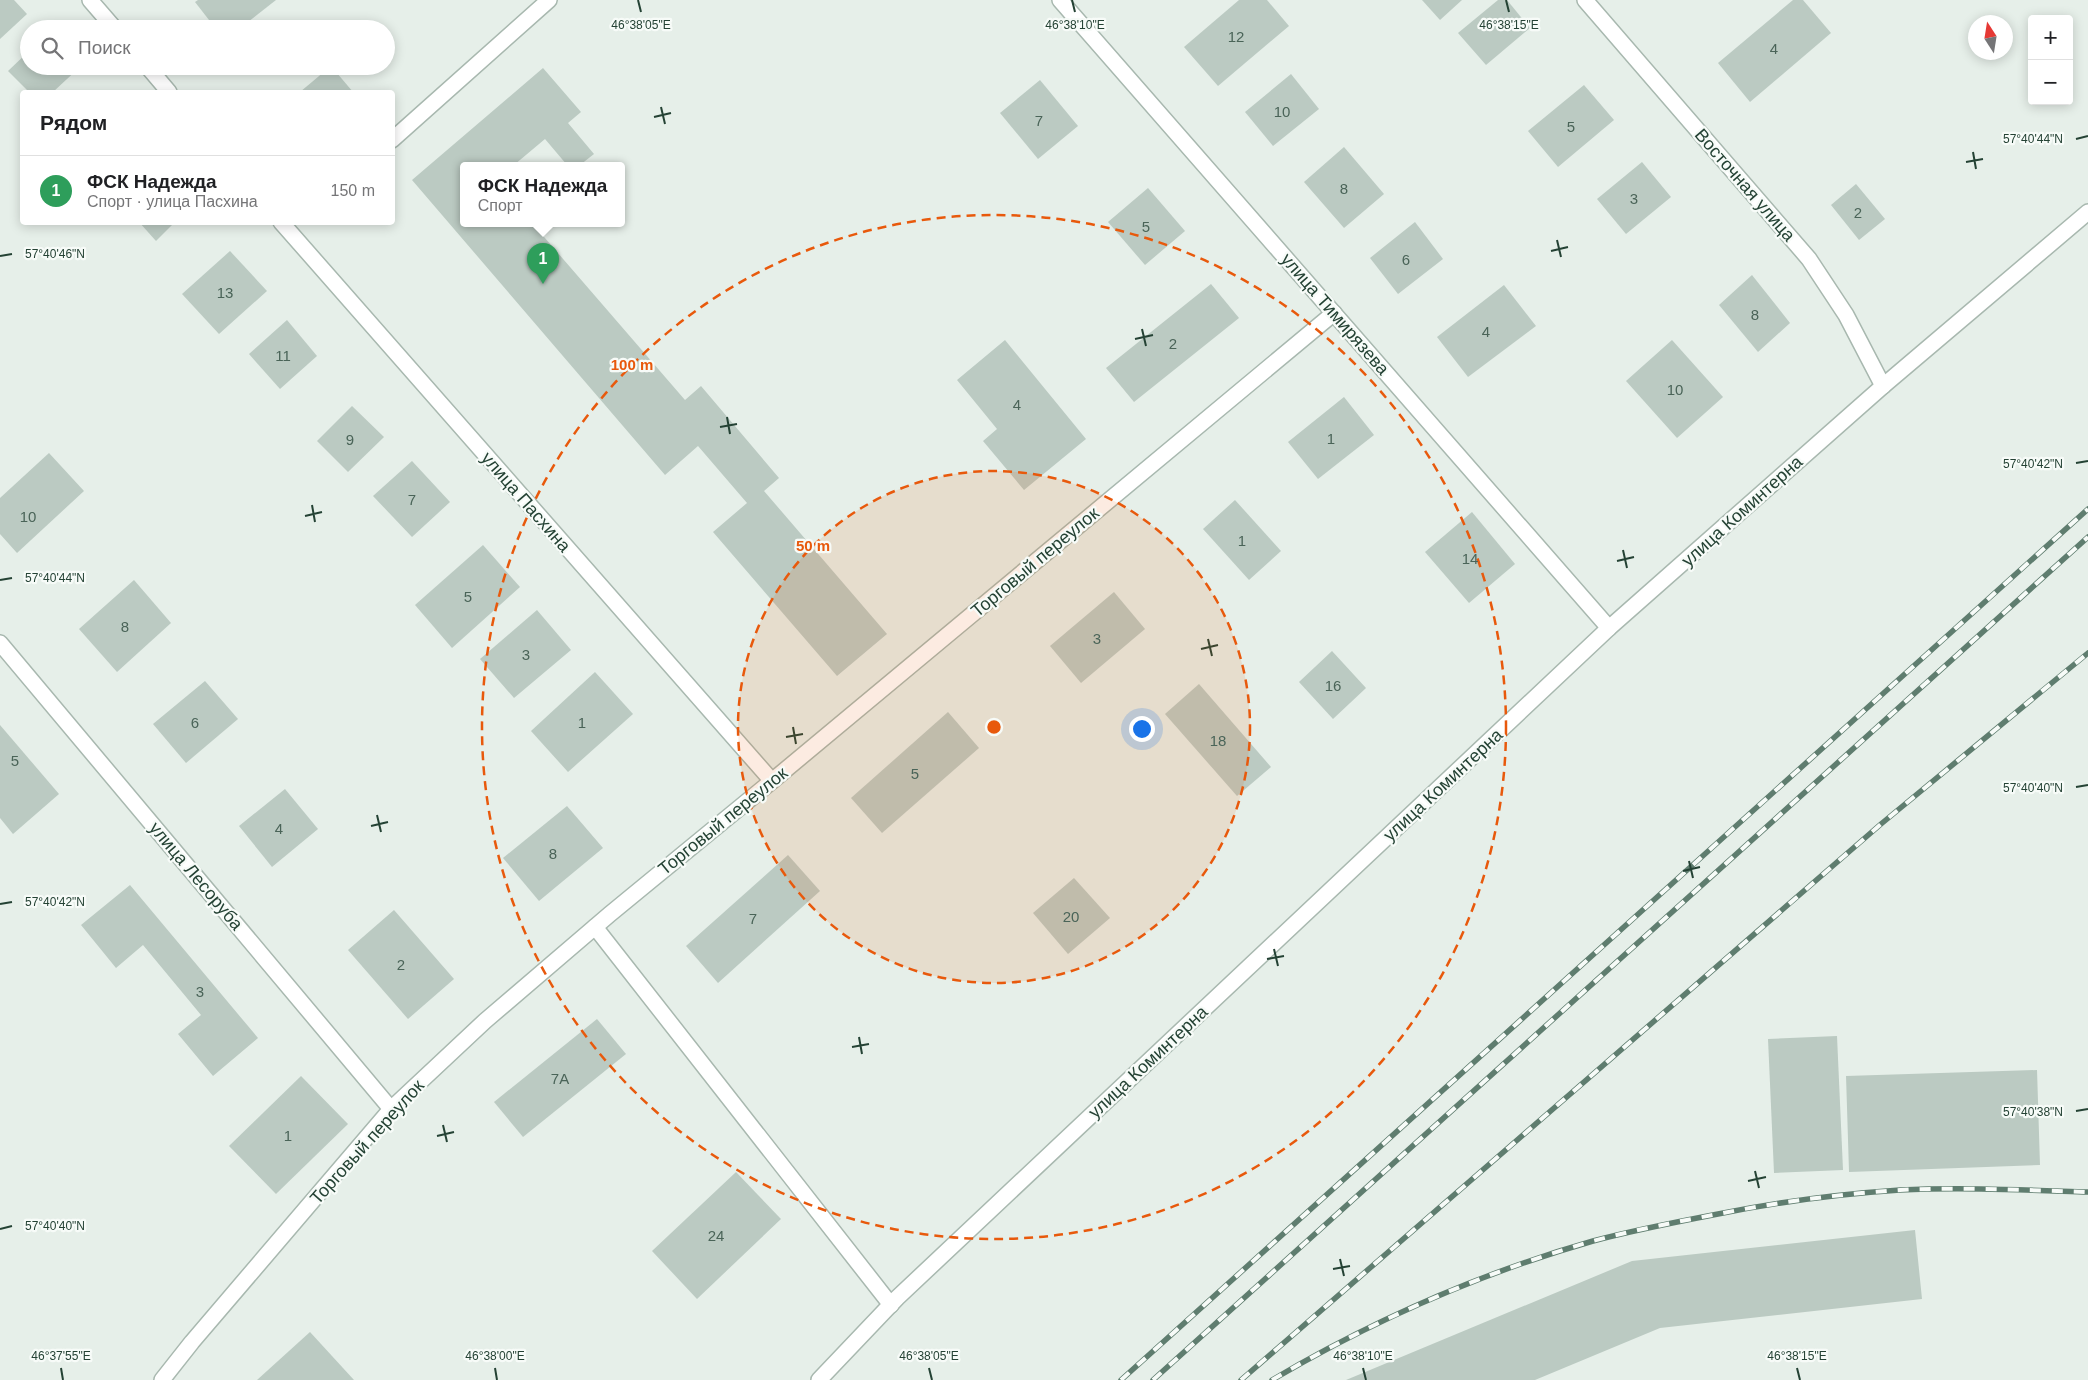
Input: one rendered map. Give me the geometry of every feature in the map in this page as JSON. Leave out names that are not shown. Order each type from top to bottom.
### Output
[{"type":"street","points":[[90,0],[107,20]]},
{"type":"street","points":[[395,137],[550,0]]},
{"type":"street","name":"улица Тимирязева","points":[[1060,0],[1609,628]]},
{"type":"street","name":"Восточная улица","points":[[1585,0],[1809,259],[1846,315],[1883,386]]},
{"type":"street","points":[[155,75],[167,90]]},
{"type":"street","name":"улица Коминтерна","points":[[819,1380],[891,1305],[1609,628],[1883,386],[2088,212]]},
{"type":"street","name":"улица Пасхина","points":[[290,226],[772,781]]},
{"type":"street","name":"Торговый переулок","points":[[162,1380],[192,1342],[391,1109],[485,1021],[595,927],[1334,313]]},
{"type":"street","name":"улица Лесоруба","points":[[0,643],[391,1109]]},
{"type":"street","points":[[595,927],[891,1305]]},
{"type":"building","points":[[0,0],[14,0],[27,14],[0,39]]},
{"type":"building","points":[[198,0],[276,0],[250,20],[209,20],[195,2]]},
{"type":"building","points":[[1239,0],[1267,0],[1289,26],[1218,86],[1184,47]]},
{"type":"building","points":[[1422,0],[1462,0],[1440,20]]},
{"type":"building","points":[[1498,0],[1507,0],[1530,28],[1486,65],[1458,33]]},
{"type":"building","points":[[1793,0],[1803,0],[1831,33],[1750,102],[1718,63]]},
{"type":"building","points":[[20,60],[20,75],[71,75],[55,90],[27,90],[8,71]]},
{"type":"building","points":[[543,68],[581,112],[568,123],[594,154],[584,162],[564,162],[545,139],[518,162],[460,162],[460,227],[535,227],[685,400],[701,386],[779,478],[764,491],[887,634],[837,676],[713,532],[747,503],[698,446],[665,475],[412,180]]},
{"type":"building","points":[[1291,74],[1319,109],[1273,146],[1245,112]]},
{"type":"building","points":[[320,75],[339,75],[351,90],[302,90]]},
{"type":"building","points":[[1040,80],[1078,126],[1038,159],[1000,113]]},
{"type":"building","points":[[1584,85],[1614,120],[1558,167],[1528,131]]},
{"type":"building","points":[[1344,147],[1384,194],[1344,228],[1304,182]]},
{"type":"building","points":[[1642,162],[1671,197],[1626,234],[1597,199]]},
{"type":"building","points":[[1856,184],[1885,219],[1859,240],[1831,205]]},
{"type":"building","points":[[1148,188],[1185,231],[1145,265],[1108,222]]},
{"type":"building","points":[[1415,222],[1443,259],[1398,294],[1370,258]]},
{"type":"building","points":[[142,225],[172,225],[156,241]]},
{"type":"building","points":[[230,251],[267,291],[219,334],[182,294]]},
{"type":"building","points":[[1752,275],[1790,323],[1758,352],[1719,305]]},
{"type":"building","points":[[1211,284],[1239,318],[1134,402],[1106,368]]},
{"type":"building","points":[[1504,285],[1536,326],[1468,377],[1437,337]]},
{"type":"building","points":[[287,320],[317,356],[280,389],[249,354]]},
{"type":"building","points":[[1005,340],[1086,439],[1024,490],[983,441],[997,429],[957,380]]},
{"type":"building","points":[[1672,340],[1723,397],[1677,438],[1626,381]]},
{"type":"building","points":[[1344,397],[1374,435],[1318,479],[1288,442]]},
{"type":"building","points":[[352,406],[384,437],[348,472],[317,441]]},
{"type":"building","points":[[49,453],[84,491],[17,553],[0,534],[0,498]]},
{"type":"building","points":[[412,461],[450,502],[412,537],[373,496]]},
{"type":"building","points":[[1235,500],[1281,551],[1249,580],[1203,529]]},
{"type":"building","points":[[1472,512],[1515,564],[1469,603],[1425,552]]},
{"type":"building","points":[[483,545],[520,587],[452,648],[415,605]]},
{"type":"building","points":[[134,580],[171,623],[117,672],[79,629]]},
{"type":"building","points":[[1114,592],[1145,629],[1081,683],[1050,646]]},
{"type":"building","points":[[537,610],[571,650],[514,698],[480,659]]},
{"type":"building","points":[[1332,651],[1366,688],[1333,719],[1299,682]]},
{"type":"building","points":[[595,672],[633,714],[568,772],[531,731]]},
{"type":"building","points":[[205,681],[238,719],[186,763],[153,724]]},
{"type":"building","points":[[1199,684],[1271,767],[1237,796],[1165,714]]},
{"type":"building","points":[[948,712],[979,748],[882,833],[851,798]]},
{"type":"building","points":[[0,725],[59,794],[13,834],[0,818]]},
{"type":"building","points":[[285,789],[318,829],[272,867],[239,826]]},
{"type":"building","points":[[567,806],[603,848],[539,901],[503,858]]},
{"type":"building","points":[[788,855],[820,891],[718,983],[686,946]]},
{"type":"building","points":[[1074,878],[1110,918],[1068,954],[1033,913]]},
{"type":"building","points":[[130,885],[258,1038],[213,1076],[178,1034],[201,1015],[143,945],[116,968],[81,925]]},
{"type":"building","points":[[394,910],[454,979],[408,1019],[348,950]]},
{"type":"building","points":[[597,1019],[626,1054],[523,1137],[494,1102]]},
{"type":"building","points":[[1837,1036],[1843,1170],[1774,1173],[1768,1039]]},
{"type":"building","points":[[2037,1070],[2040,1165],[1849,1172],[1846,1076]]},
{"type":"building","points":[[301,1076],[348,1124],[276,1194],[229,1146]]},
{"type":"building","points":[[736,1172],[781,1219],[697,1299],[652,1251]]},
{"type":"building","points":[[1915,1230],[1922,1299],[1660,1328],[1535,1380],[1346,1380],[1632,1261]]},
{"type":"building","points":[[310,1332],[354,1380],[257,1380]]},
{"type":"railway","points":[[1121,1380],[2088,509]]},
{"type":"railway","points":[[1153,1380],[2088,537]]},
{"type":"railway","points":[[1241,1380],[1881,824],[2088,653]]},
{"type":"railway","points":[[1272,1380],[1310,1358],[1428,1300],[1510,1268],[1624,1233],[1763,1206],[1831,1196],[1923,1189],[2088,1192]]},
{"type":"place","name":"ФСК Надежда","points":[[543,284]]}]
